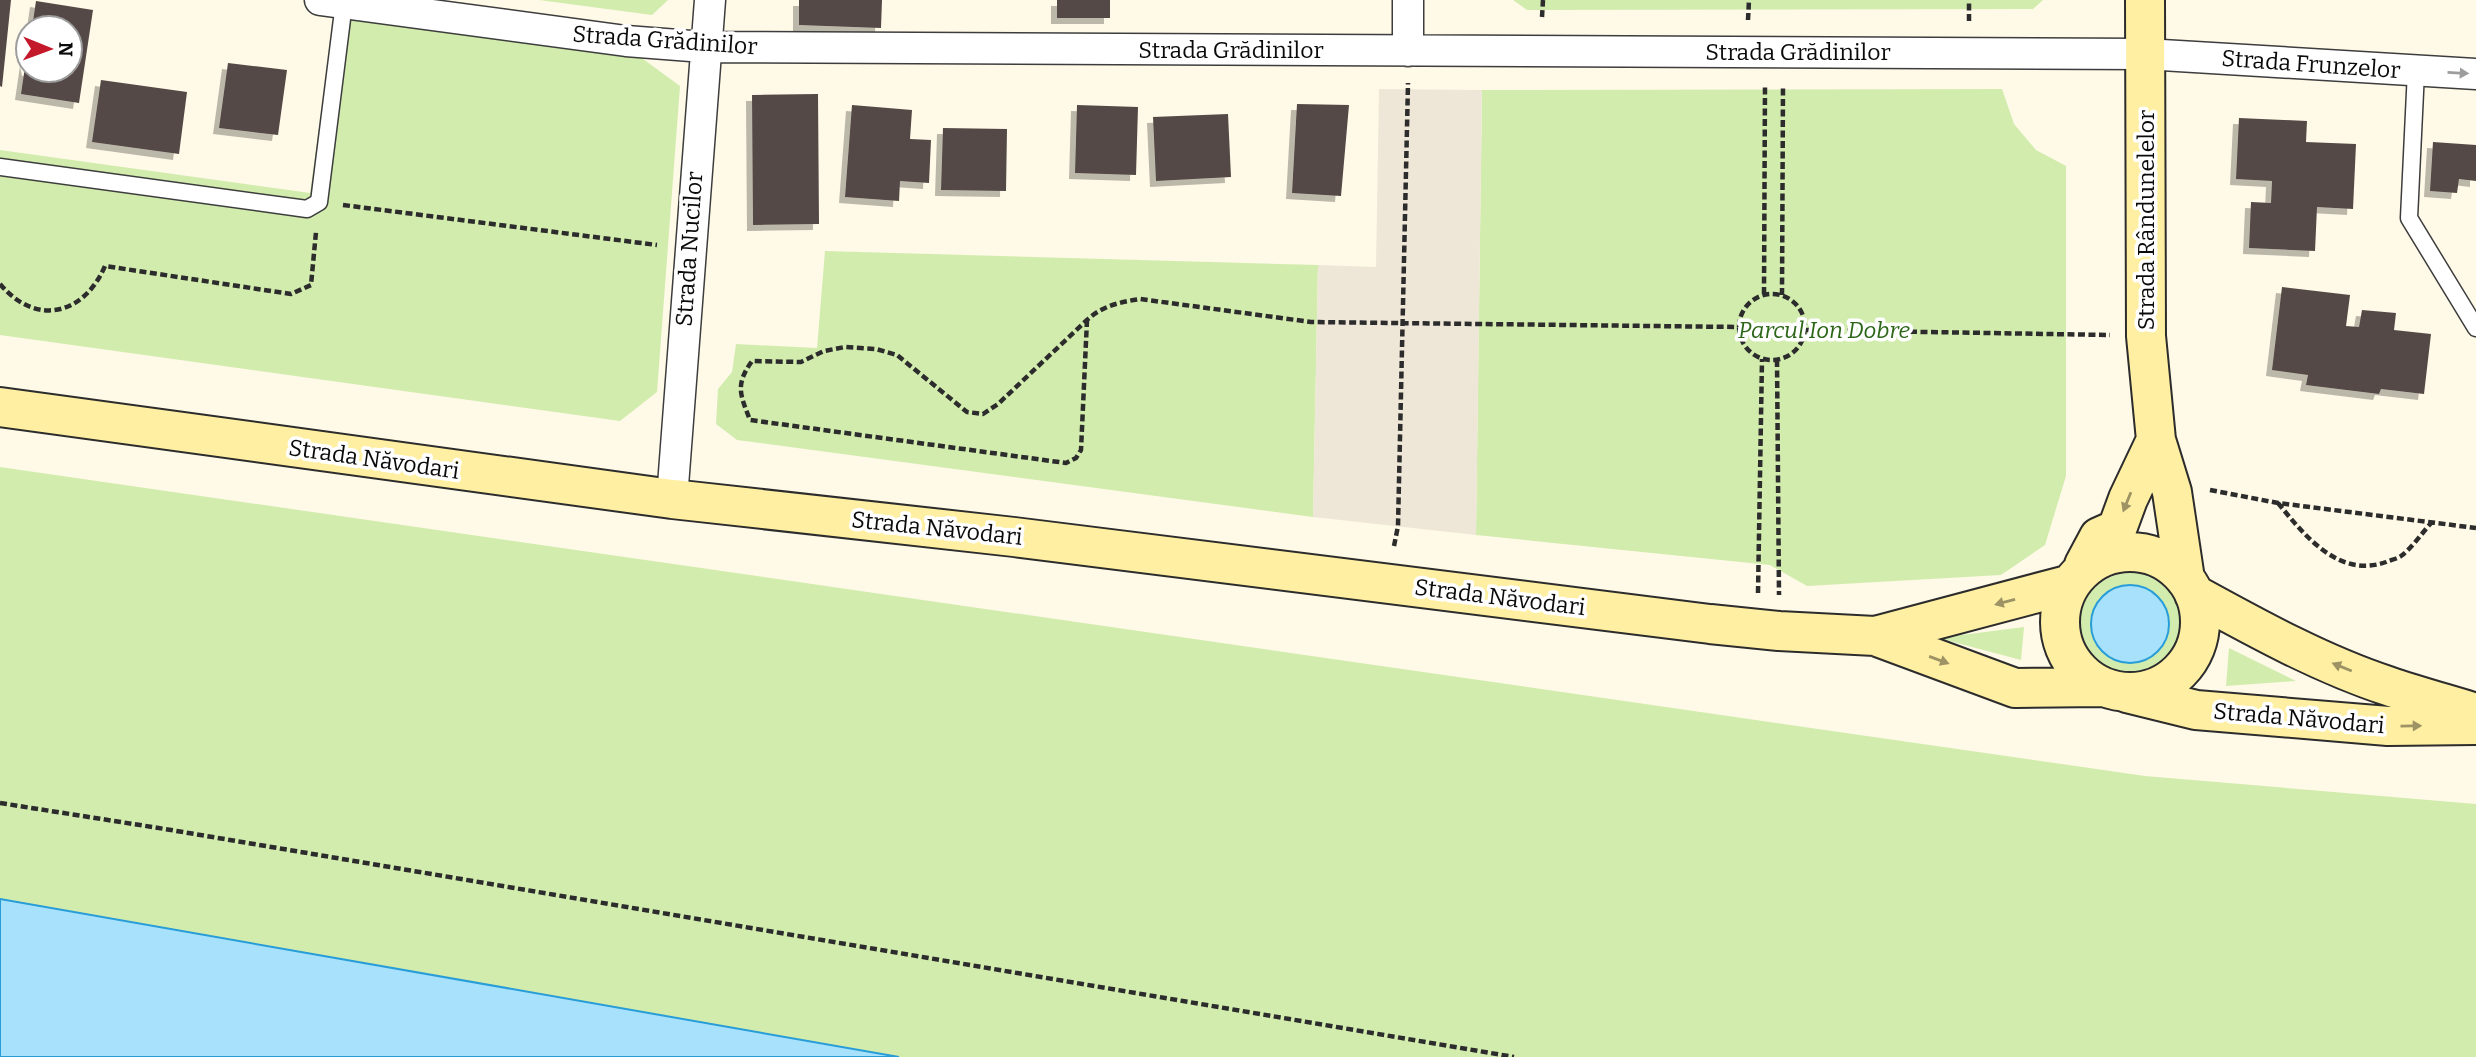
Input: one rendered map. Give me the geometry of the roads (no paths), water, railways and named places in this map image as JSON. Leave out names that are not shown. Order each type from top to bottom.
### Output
[{"type":"main road","name":"Strada Rândunelelor","points":[[2145,0],[2146,336],[2156,440],[2172,492],[2189,586]]},
{"type":"main road","name":"Strada Năvodari","points":[[0,407],[672,499],[1028,538],[1768,630],[1875,636],[2015,688],[2113,690],[2196,710],[2388,726],[2476,725]]},
{"type":"main road","points":[[2076,578],[2097,560],[2116,553],[2137,552],[2172,566],[2189,586],[2200,618],[2197,642],[2187,664],[2169,681],[2148,691],[2113,690],[2082,674],[2067,654],[2060,631],[2061,607],[2076,578],[2099,537],[2117,528],[2156,440]]},
{"type":"main road","name":"Strada Năvodari","points":[[1875,636],[2076,578]]},
{"type":"main road","name":"Strada Năvodari","points":[[2189,586],[2255,627],[2332,663],[2387,686],[2476,713]]},
{"type":"street","name":"Strada Nucilor","points":[[672,499],[704,47],[710,0]]},
{"type":"street","points":[[1408,0],[1408,51]]},
{"type":"street","name":"Strada Grădinilor","points":[[332,2],[383,4],[626,41],[704,47],[2145,54]]},
{"type":"street","name":"Strada Frunzelor","points":[[2145,54],[2476,74]]},
{"type":"lane","points":[[0,167],[307,209],[319,202],[332,2]]},
{"type":"lane","points":[[2416,71],[2409,218],[2476,328]]},
{"type":"water","points":[[2130,585],[2145,588],[2157,597],[2166,609],[2169,624],[2166,639],[2157,651],[2145,660],[2130,663],[2115,660],[2103,651],[2094,639],[2091,624],[2094,609],[2103,597],[2115,588]]},
{"type":"water","points":[[0,899],[899,1057],[0,1057]]},
{"type":"park label","name":"Parcul Ion Dobre","points":[[1824,330]]}]
